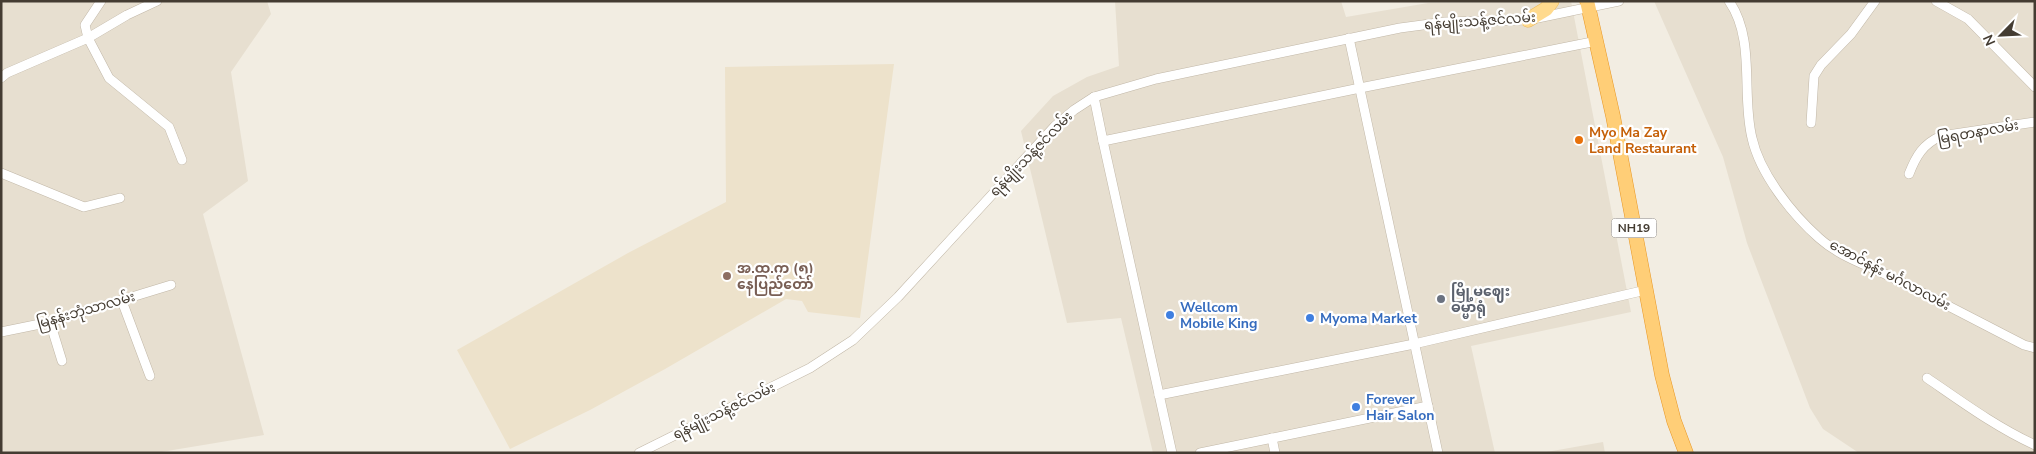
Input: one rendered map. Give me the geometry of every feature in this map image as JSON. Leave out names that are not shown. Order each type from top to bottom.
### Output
[{"type":"highway","name":"NH19","points":[[1588,4],[1597,41],[1662,375],[1674,421],[1686,453]]},
{"type":"main road","points":[[1528,20],[1546,9],[1552,1]]},
{"type":"street","points":[[101,1],[85,25],[88,38],[109,78],[169,127],[182,160]]},
{"type":"street","points":[[1,78],[7,73],[88,38],[126,15],[158,1]]},
{"type":"street","name":"ရန်မျိုးသန့်ဇင်လမ်း","points":[[639,453],[810,368],[853,340],[898,297],[1055,126],[1074,110],[1094,97],[1156,80],[1349,38],[1445,22],[1528,20],[1588,4],[1619,1]]},
{"type":"street","name":"အောင်နန်း မင်္ဂလာလမ်း","points":[[1729,1],[1737,12],[1744,39],[1748,126],[1755,151],[1774,186],[1800,218],[1820,238],[1846,256],[1887,274],[2024,345],[2035,348]]},
{"type":"street","points":[[1811,123],[1814,76],[1851,34],[1875,1]]},
{"type":"street","points":[[1936,1],[1968,19],[2035,87]]},
{"type":"street","points":[[1349,38],[1438,453]]},
{"type":"street","points":[[1103,141],[1597,41]]},
{"type":"street","points":[[1094,97],[1172,453]]},
{"type":"street","name":"မြရတနာလမ်း","points":[[1909,174],[1920,151],[1930,141],[1941,136],[2035,122]]},
{"type":"street","points":[[1,173],[84,207],[120,198]]},
{"type":"street","name":"မြနန်းဘုံသာလမ်း","points":[[1,332],[50,322],[171,285]]},
{"type":"street","points":[[1159,395],[1414,344],[1646,290]]},
{"type":"street","points":[[122,301],[150,376]]},
{"type":"street","points":[[50,322],[62,361]]},
{"type":"street","points":[[1926,378],[2014,436],[2035,445]]},
{"type":"street","points":[[1200,453],[1428,406]]},
{"type":"street","points":[[1272,438],[1275,453]]},
{"type":"shaded area","points":[[1,1],[267,1],[271,14],[231,72],[248,181],[203,214],[264,435],[155,453],[1,453]]},
{"type":"shaded area","points":[[1115,1],[1341,1],[1346,17],[1428,3],[1571,1],[1631,312],[1471,346],[1495,453],[1153,453],[1121,318],[1067,323],[1021,131],[1053,96],[1087,77],[1119,66]]},
{"type":"shaded area","points":[[1654,1],[2035,1],[2035,453],[1859,453],[1823,429],[1810,408],[1747,243],[1723,157]]},
{"type":"shaded area","name":"အ.ထ.က (၅) နေပြည်တော်","points":[[894,64],[860,318],[808,312],[802,301],[786,299],[590,410],[510,449],[457,350],[628,253],[726,202],[725,67]]},
{"type":"shaded area","points":[[1603,442],[1605,453],[1541,453]]},
{"type":"place","name":"Myo Ma Zay Land Restaurant","points":[[1579,140]]},
{"type":"place","name":"အ.ထ.က (၅) နေပြည်တော်","points":[[727,276]]},
{"type":"place","name":"မြို့မဈေး ဓမ္မာရုံ","points":[[1441,299]]},
{"type":"place","name":"Wellcom Mobile King","points":[[1170,315]]},
{"type":"place","name":"Myoma Market","points":[[1310,318]]},
{"type":"place","name":"Forever Hair Salon","points":[[1356,407]]}]
